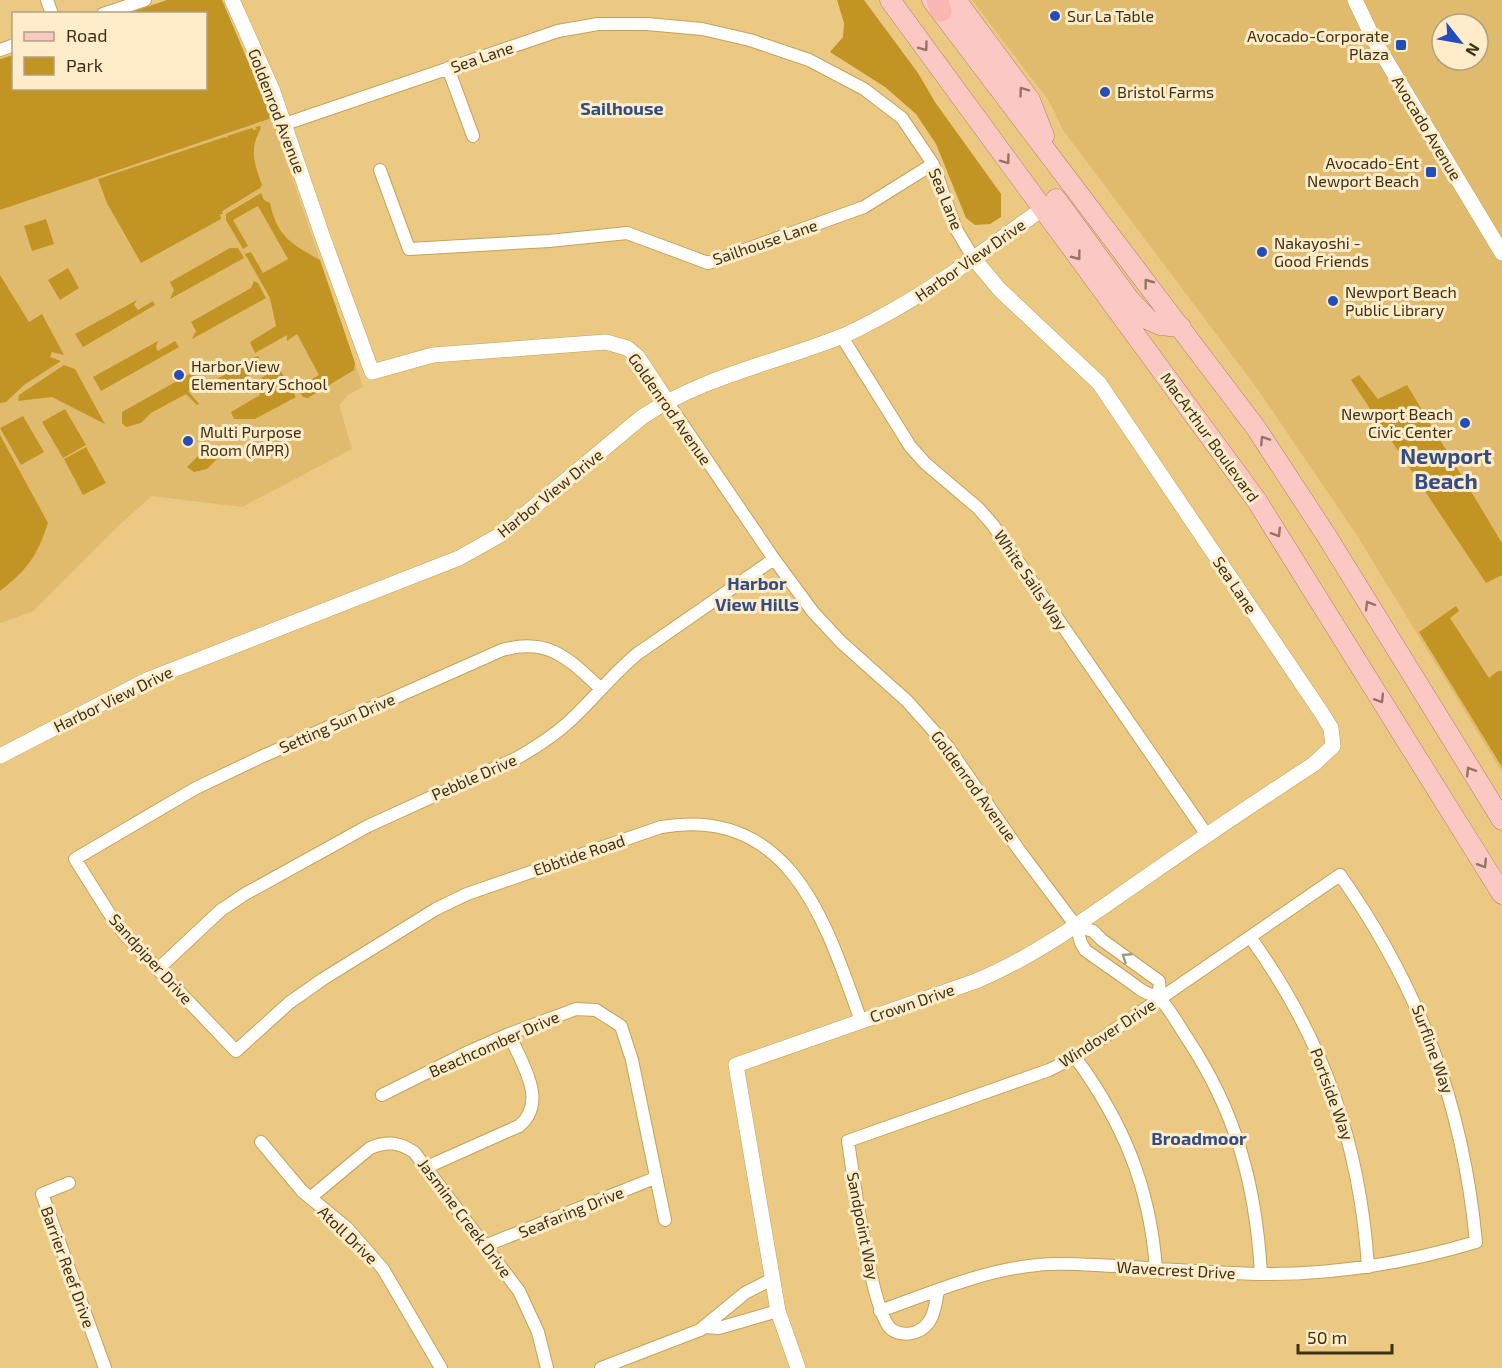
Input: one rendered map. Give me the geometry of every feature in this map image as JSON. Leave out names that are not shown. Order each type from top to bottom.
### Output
[{"type":"main road","name":"MacArthur Boulevard","points":[[890,0],[1049,204],[1257,501],[1502,894]]},
{"type":"main road","points":[[942,3],[1056,163],[1256,428],[1320,525],[1502,820]]},
{"type":"main road","points":[[1049,204],[1149,320],[1160,325],[1181,327]]},
{"type":"street","points":[[109,12],[145,0]]},
{"type":"street","name":"Goldenrod Avenue","points":[[232,0],[272,89],[372,372],[433,355],[606,342],[627,348],[637,356],[801,596],[833,634],[907,701],[935,731],[1076,926],[1085,950],[1143,991],[1160,999],[1206,1066],[1231,1121],[1252,1197],[1258,1231],[1261,1274]]},
{"type":"street","name":"Avocado Avenue","points":[[1355,0],[1374,40],[1502,253]]},
{"type":"street","name":"Sea Lane","points":[[285,124],[558,31],[598,24],[647,24],[702,29],[750,40],[809,60],[864,90],[902,118],[933,164],[956,229],[974,259],[1000,290],[1099,383],[1326,720],[1331,728],[1333,746]]},
{"type":"street","points":[[448,68],[473,136]]},
{"type":"street","name":"Sailhouse Lane","points":[[380,170],[409,249],[549,241],[627,233],[708,263],[864,207],[933,164]]},
{"type":"street","name":"Harbor View Drive","points":[[0,756],[147,680],[459,558],[500,535],[642,417],[666,400],[842,337],[913,300],[1074,186]]},
{"type":"street","name":"White Sails Way","points":[[842,337],[910,446],[925,463],[978,508],[993,525],[1207,835]]},
{"type":"street","name":"Pebble Drive","points":[[158,969],[221,910],[245,894],[368,826],[517,758],[538,746],[574,718],[637,654],[774,559]]},
{"type":"street","name":"Setting Sun Drive","points":[[75,859],[196,788],[502,650],[527,645],[556,651],[601,689]]},
{"type":"street","name":"Crown Drive","points":[[798,1368],[778,1311],[736,1065],[1006,969],[1076,926],[1314,764],[1333,746]]},
{"type":"street","name":"Ebbtide Road","points":[[236,1051],[290,1003],[323,979],[436,909],[467,894],[648,830],[681,823],[721,826],[740,833],[774,853],[789,867],[818,910],[826,927],[861,1021]]},
{"type":"street","name":"Sandpiper Drive","points":[[75,859],[125,934],[236,1051]]},
{"type":"street","name":"Windover Drive","points":[[848,1141],[1049,1070],[1075,1057],[1340,874]]},
{"type":"street","name":"Surfline Way","points":[[1340,874],[1381,935],[1402,974],[1428,1032],[1452,1100],[1470,1189],[1476,1242]]},
{"type":"street","name":"Goldenrod Avenue","points":[[1076,926],[1093,931],[1159,981],[1160,999]]},
{"type":"street","name":"Portside Way","points":[[1250,937],[1284,986],[1298,1011],[1335,1093],[1358,1179],[1368,1267]]},
{"type":"street","name":"Beachcomber Drive","points":[[382,1095],[509,1034],[576,1009],[586,1008],[604,1014],[621,1026],[633,1060],[665,1220]]},
{"type":"street","points":[[427,1167],[519,1126],[530,1114],[534,1095],[509,1034]]},
{"type":"street","points":[[1075,1057],[1098,1088],[1117,1121],[1132,1156],[1144,1193],[1152,1230],[1156,1269]]},
{"type":"street","name":"Sandpoint Way","points":[[848,1141],[880,1311]]},
{"type":"street","name":"Atoll Drive","points":[[261,1142],[310,1198],[347,1228],[383,1269],[441,1368]]},
{"type":"street","name":"Jasmine Creek Drive","points":[[310,1198],[370,1148],[393,1143],[414,1152],[487,1245],[519,1291],[538,1332],[547,1368]]},
{"type":"street","name":"Seafaring Drive","points":[[487,1245],[655,1178]]},
{"type":"street","name":"Barrier Reef Drive","points":[[69,1183],[42,1194],[105,1368]]},
{"type":"street","name":"Wavecrest Drive","points":[[880,1311],[981,1276],[1037,1265],[1066,1264],[1297,1274],[1404,1261],[1476,1242]]},
{"type":"street","points":[[601,1368],[704,1328],[745,1293],[772,1279]]},
{"type":"street","points":[[880,1311],[890,1328],[899,1333],[914,1333],[927,1325],[933,1315],[939,1290]]},
{"type":"street","points":[[745,1293],[751,1317]]},
{"type":"street","points":[[704,1328],[719,1328],[778,1311]]},
{"type":"shaded area","points":[[972,0],[1502,0],[1502,772],[1356,534],[1256,387],[1063,130],[1049,101]]},
{"type":"shaded area","name":"Harbor View Elementary School","points":[[272,118],[363,387],[348,395],[339,405],[352,449],[242,507],[152,496],[117,527],[32,612],[0,623],[0,210]]},
{"type":"green space","points":[[167,0],[222,0],[272,118],[0,210],[0,59],[12,55],[12,90],[207,90],[207,12],[132,12]]},
{"type":"green space","points":[[837,0],[864,0],[918,73],[935,102],[1001,194],[1001,217],[990,224],[975,225],[966,218],[936,144],[916,114],[885,87],[830,52],[843,37],[844,23]]},
{"type":"green space","points":[[260,126],[254,156],[262,185],[260,188],[224,210],[223,214],[220,214],[221,219],[141,263],[107,203],[98,179],[225,137],[228,138],[227,136],[252,128],[254,130],[257,129],[255,127]]},
{"type":"green space","points":[[261,193],[264,200],[270,203],[277,224],[287,238],[320,260],[355,363],[354,370],[308,398],[303,397],[297,388],[319,375],[297,334],[287,341],[287,335],[255,353],[250,342],[276,326],[270,298],[245,254],[251,252],[263,273],[288,259],[258,206],[233,220],[248,246],[243,249],[226,220],[226,214]]},
{"type":"green space","points":[[46,219],[54,244],[32,251],[24,226]]},
{"type":"green space","points":[[230,248],[238,248],[244,258],[170,299],[174,290],[170,282]]},
{"type":"green space","points":[[68,268],[79,288],[60,300],[48,280]]},
{"type":"green space","points":[[0,275],[29,322],[42,314],[64,355],[52,352],[50,357],[61,361],[24,385],[6,402],[0,403]]},
{"type":"green space","points":[[254,281],[258,283],[266,298],[192,339],[196,331],[191,322],[251,288]]},
{"type":"green space","points":[[137,300],[134,305],[138,310],[153,301],[155,305],[83,347],[75,334]]},
{"type":"green space","points":[[158,341],[156,347],[158,351],[175,341],[179,347],[101,391],[93,377]]},
{"type":"green space","points":[[258,356],[260,360],[253,364],[255,368],[249,376],[220,392],[213,393],[208,384],[226,374],[233,365]]},
{"type":"green space","points":[[64,365],[75,369],[105,424],[52,397],[18,401],[19,395]]},
{"type":"green space","points":[[279,368],[296,397],[255,419],[234,419],[231,412],[260,395],[258,390],[265,386],[261,378]]},
{"type":"green space","points":[[193,372],[199,384],[188,391],[199,404],[197,405],[186,394],[151,413],[141,423],[126,427],[122,423],[122,412]]},
{"type":"green space","points":[[1359,375],[1378,399],[1407,385],[1502,543],[1502,575],[1486,583],[1351,380]]},
{"type":"green space","points":[[65,409],[86,445],[63,458],[42,422]]},
{"type":"green space","points":[[23,416],[44,452],[21,465],[0,428]]},
{"type":"green space","points":[[0,435],[48,523],[40,544],[25,569],[0,591]]},
{"type":"green space","points":[[86,447],[106,483],[83,495],[64,459]]},
{"type":"green space","points":[[204,450],[209,455],[215,450],[220,456],[207,469],[194,472],[187,467]]},
{"type":"green space","points":[[1456,606],[1459,611],[1450,618],[1489,678],[1498,671],[1502,671],[1502,767],[1419,632]]},
{"type":"place","name":"Sur La Table","points":[[1055,16]]},
{"type":"place","name":"Avocado-Corporate Plaza","points":[[1401,45]]},
{"type":"place","name":"Bristol Farms","points":[[1105,92]]},
{"type":"place","name":"Avocado-Ent Newport Beach","points":[[1431,172]]},
{"type":"place","name":"Nakayoshi - Good Friends","points":[[1262,252]]},
{"type":"place","name":"Newport Beach Public Library","points":[[1333,301]]},
{"type":"place","name":"Harbor View Elementary School","points":[[179,375]]},
{"type":"place","name":"Newport Beach Civic Center","points":[[1465,423]]},
{"type":"place","name":"Multi Purpose Room (MPR)","points":[[188,441]]},
{"type":"district","name":"Sailhouse","points":[[622,109]]},
{"type":"district","name":"Newport Beach","points":[[1446,468]]},
{"type":"district","name":"Harbor View Hills","points":[[757,594]]},
{"type":"district","name":"Broadmoor","points":[[1199,1139]]}]
